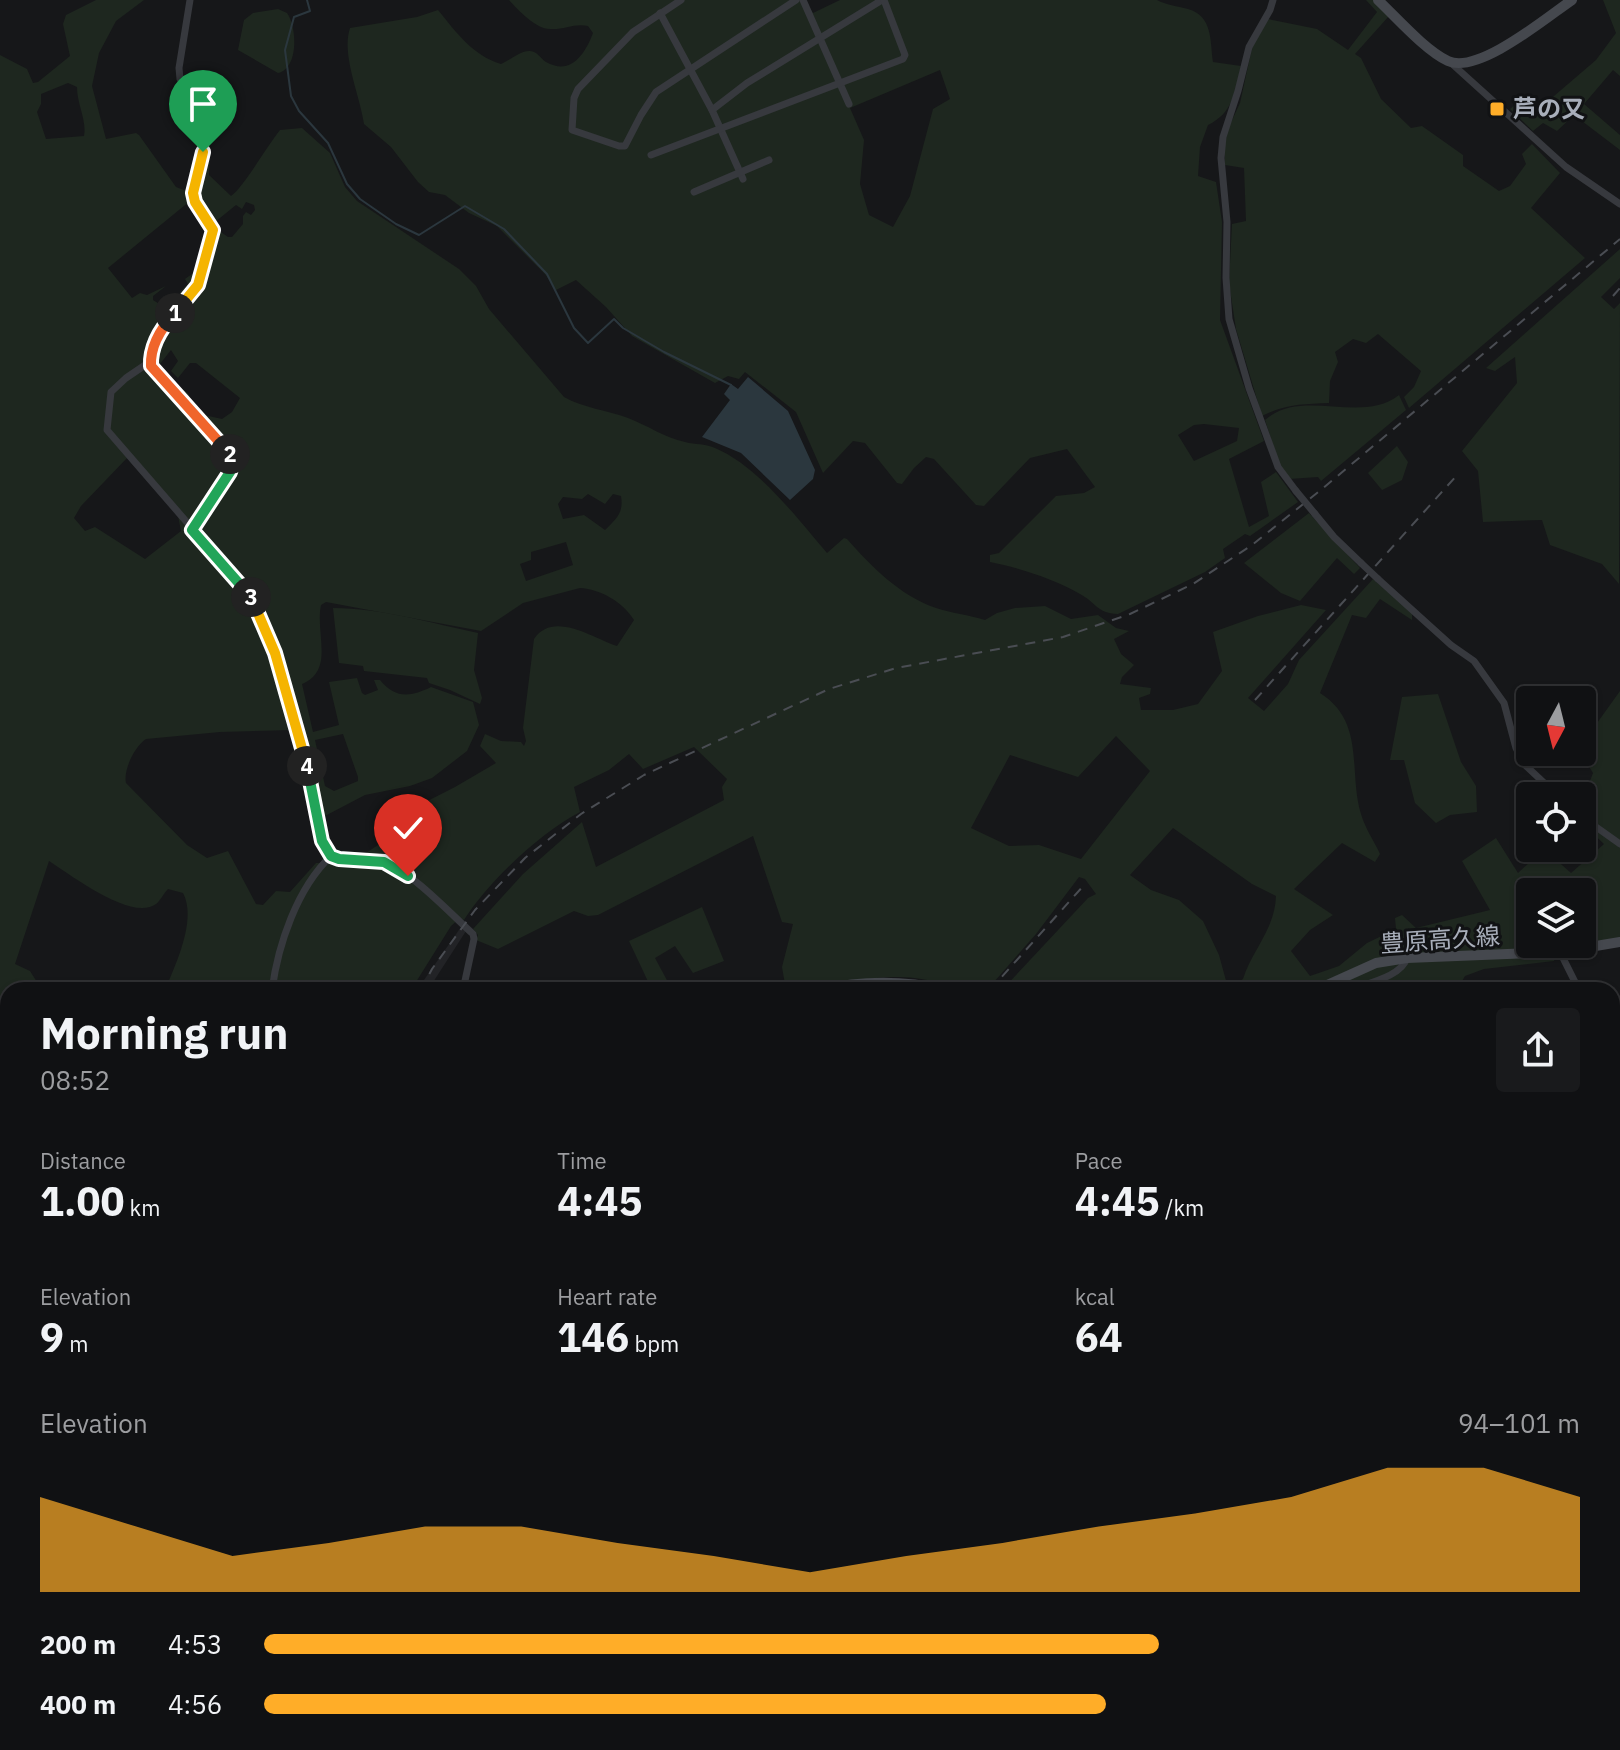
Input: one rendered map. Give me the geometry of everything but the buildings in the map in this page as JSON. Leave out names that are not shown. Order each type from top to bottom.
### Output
[{"type":"main road","points":[[1378,0],[1448,61],[1467,64],[1486,57],[1572,0]]},
{"type":"main road","name":"豊原高久線","points":[[1596,946],[1620,942]]},
{"type":"main road","name":"豊原高久線","points":[[1334,982],[1376,963],[1407,958],[1516,954]]},
{"type":"main road","points":[[870,982],[901,982]]},
{"type":"street","points":[[190,0],[180,79],[196,110],[202,131],[203,152],[193,193],[195,202],[213,230],[198,285],[163,328],[151,361],[153,369],[234,459],[230,472],[192,530]]},
{"type":"street","points":[[681,0],[633,32],[578,89],[574,98],[572,130],[625,146],[656,92],[796,0]]},
{"type":"street","points":[[803,0],[849,104]]},
{"type":"street","points":[[651,155],[903,59],[905,55],[883,0],[747,83],[712,110]]},
{"type":"street","points":[[1273,0],[1249,47],[1223,137],[1221,158],[1227,222],[1229,319],[1249,388],[1278,467],[1334,537],[1451,645],[1474,661],[1504,703],[1516,748],[1524,764],[1543,782]]},
{"type":"street","points":[[660,13],[712,110],[742,176]]},
{"type":"street","points":[[1448,61],[1566,167],[1620,204]]},
{"type":"street","points":[[694,192],[742,176],[769,160]]},
{"type":"street","points":[[151,361],[111,392],[106,426],[109,434],[164,494],[258,609],[287,692],[322,841],[331,856],[384,862],[408,876],[473,934],[465,982]]},
{"type":"street","points":[[1596,827],[1620,844]]},
{"type":"street","points":[[274,982],[281,949],[297,908],[308,884],[331,856]]},
{"type":"street","points":[[1369,982],[1398,970],[1406,964],[1407,958]]},
{"type":"street","points":[[1563,958],[1575,982]]},
{"type":"shaded area","points":[[96,0],[144,0],[116,21],[99,53],[92,86],[106,139],[139,135],[176,187],[189,192],[190,201],[108,268],[132,298],[166,286],[153,296],[153,300],[164,307],[182,298],[180,292],[188,284],[185,279],[196,271],[200,281],[216,232],[218,230],[232,237],[243,224],[246,212],[251,215],[255,210],[254,205],[246,202],[242,209],[236,205],[215,222],[201,205],[195,190],[205,160],[203,116],[210,145],[209,175],[231,196],[280,130],[302,128],[330,153],[345,187],[357,201],[459,269],[476,286],[489,309],[564,397],[628,418],[670,438],[711,446],[731,456],[776,494],[827,553],[844,538],[847,539],[887,579],[910,596],[942,610],[985,620],[1015,608],[1045,606],[1071,619],[1098,615],[1116,628],[1129,631],[1114,639],[1121,654],[1134,665],[1122,677],[1120,684],[1151,688],[1150,694],[1139,698],[1141,710],[1173,710],[1198,704],[1222,671],[1213,632],[1301,605],[1326,610],[1248,698],[1264,711],[1288,684],[1299,660],[1373,579],[1412,613],[1412,620],[1380,599],[1366,618],[1352,615],[1320,693],[1344,718],[1350,733],[1357,798],[1367,829],[1380,854],[1375,862],[1342,843],[1294,889],[1333,915],[1310,930],[1291,951],[1310,976],[1339,966],[1367,943],[1396,929],[1395,918],[1402,915],[1416,928],[1490,910],[1462,861],[1496,838],[1518,873],[1530,862],[1559,862],[1571,873],[1584,862],[1596,862],[1596,851],[1604,844],[1596,836],[1596,782],[1590,782],[1593,773],[1589,766],[1596,766],[1596,724],[1620,691],[1620,938],[1596,942],[1596,878],[1516,878],[1516,958],[1555,958],[1554,961],[1484,969],[1465,976],[1462,982],[1238,982],[1243,979],[1272,919],[1276,896],[1252,884],[1173,828],[1130,875],[1151,890],[1179,900],[1203,921],[1219,955],[1226,982],[1009,982],[1088,898],[1096,894],[1085,879],[1079,877],[1036,934],[994,982],[936,982],[899,977],[852,982],[785,982],[782,967],[793,924],[782,922],[753,836],[598,915],[588,916],[574,911],[498,949],[476,940],[478,935],[473,929],[523,874],[582,822],[596,867],[724,800],[722,787],[727,779],[694,747],[643,769],[629,754],[609,770],[574,787],[580,812],[532,845],[501,874],[464,920],[460,918],[451,926],[416,982],[168,982],[186,928],[188,915],[183,893],[168,889],[156,904],[145,908],[132,907],[86,886],[49,861],[15,964],[30,971],[37,982],[0,982],[0,55],[27,69],[33,83],[70,56],[63,24],[66,15]],"holes":[[[68,83],[77,87],[84,136],[46,139],[37,112],[41,94]],[[171,350],[178,361],[171,371],[178,378],[190,363],[196,363],[240,398],[232,412],[222,419],[204,415],[188,393],[162,374],[160,364]],[[127,458],[178,516],[181,531],[145,559],[95,527],[85,531],[74,518],[81,506]],[[588,494],[605,504],[613,494],[621,496],[622,502],[618,515],[605,530],[584,515],[563,519],[558,504],[563,497],[582,499]],[[566,542],[573,565],[526,581],[520,564],[531,560],[531,552]],[[580,588],[610,598],[634,620],[617,646],[562,626],[542,631],[534,639],[523,728],[524,746],[521,742],[501,741],[485,734],[480,746],[496,763],[400,815],[407,835],[384,841],[351,863],[316,863],[290,892],[276,891],[263,905],[256,904],[228,851],[207,858],[187,845],[126,783],[131,759],[146,739],[220,732],[292,730],[301,736],[323,817],[365,795],[432,778],[467,751],[479,725],[473,702],[431,687],[404,694],[391,691],[380,680],[374,680],[378,690],[365,695],[357,678],[329,682],[339,725],[313,732],[302,684],[312,678],[321,660],[321,605],[326,602],[481,631],[523,603]],[[343,734],[358,781],[334,791],[325,786],[315,740]],[[1116,736],[1150,771],[1081,859],[1039,845],[1009,846],[971,828],[1010,755],[1078,777]]]},
{"type":"shaded area","points":[[509,0],[805,0],[813,13],[840,0],[1157,0],[1196,12],[1209,30],[1213,62],[1241,66],[1228,108],[1208,125],[1200,147],[1198,176],[1216,182],[1222,222],[1220,320],[1264,441],[1229,459],[1249,527],[1269,516],[1261,482],[1276,472],[1298,502],[1250,536],[1245,534],[1223,549],[1225,558],[1205,572],[1118,614],[1101,610],[1086,597],[1048,579],[990,562],[990,555],[999,553],[1056,496],[1084,493],[1095,487],[1067,449],[1030,458],[984,506],[976,505],[934,459],[926,457],[902,484],[897,483],[865,443],[853,441],[823,473],[796,412],[745,372],[739,379],[728,376],[715,383],[632,336],[576,280],[556,290],[545,274],[497,226],[469,213],[445,195],[429,192],[391,147],[364,124],[349,63],[350,28],[417,17],[438,10],[473,49],[501,64],[530,51],[555,66],[570,65],[586,48],[593,33],[588,26],[545,28],[528,18]],"holes":[[[940,70],[950,99],[933,109],[910,196],[893,227],[869,215],[860,184],[864,140],[850,108]],[[1194,425],[1239,428],[1237,441],[1194,461],[1178,435]]]},
{"type":"shaded area","points":[[1366,0],[1381,0],[1389,16],[1355,54],[1361,58],[1381,99],[1411,128],[1422,126],[1463,155],[1463,166],[1499,191],[1510,186],[1526,164],[1522,154],[1532,144],[1560,173],[1531,208],[1585,258],[1409,408],[1404,397],[1414,387],[1421,371],[1378,334],[1366,343],[1353,339],[1335,352],[1338,362],[1330,381],[1329,403],[1287,407],[1262,416],[1236,329],[1229,283],[1232,224],[1246,221],[1244,168],[1225,165],[1224,146],[1228,129],[1240,103],[1252,48],[1268,19],[1317,29],[1348,50],[1377,12]]},
{"type":"shaded area","points":[[1603,0],[1620,0],[1620,76],[1613,70],[1584,104],[1620,135],[1620,150],[1574,115],[1557,131],[1543,123],[1533,131],[1510,109],[1526,95],[1540,108],[1596,60],[1616,33]]},
{"type":"shaded area","points":[[278,9],[287,13],[290,19],[294,46],[290,63],[278,73],[238,50],[244,20],[253,13]]},
{"type":"shaded area","points":[[1620,249],[1620,278],[1601,297],[1614,309],[1620,303],[1619,584],[1602,564],[1550,545],[1542,520],[1483,522],[1478,471],[1462,451],[1517,383],[1515,357],[1495,371],[1486,368]]},
{"type":"shaded area","points":[[748,377],[788,411],[815,470],[813,479],[790,500],[741,453],[702,437],[730,400],[724,394],[731,384],[738,389]]},
{"type":"shaded area","points":[[1399,395],[1406,410],[1321,481],[1318,477],[1289,479],[1280,466],[1265,420],[1280,411],[1314,405],[1367,407]]},
{"type":"shaded area","points":[[1397,446],[1408,462],[1402,480],[1382,490],[1368,473]]},
{"type":"shaded area","points":[[1309,513],[1360,568],[1354,574],[1337,558],[1300,601],[1281,593],[1244,563]]},
{"type":"shaded area","points":[[333,608],[388,613],[478,633],[474,670],[482,698],[480,704],[429,683],[427,678],[364,671],[363,666],[339,663]]},
{"type":"shaded area","points":[[1438,694],[1461,762],[1476,786],[1477,812],[1450,815],[1436,823],[1415,803],[1404,760],[1390,760],[1402,697]]},
{"type":"shaded area","points":[[702,907],[724,961],[693,973],[675,946],[655,958],[668,982],[648,982],[629,941]]},
{"type":"shaded area","points":[[461,927],[466,931],[433,982],[423,982]]},
{"type":"waterway","points":[[307,0],[310,11],[294,17],[285,50],[291,96],[299,111],[328,143],[347,184],[360,199],[396,224],[419,235],[465,206],[504,229],[547,274],[574,328],[588,343],[614,319],[623,328],[664,352],[731,385]]},
{"type":"railway","points":[[425,982],[475,910],[525,858],[581,814],[644,775],[829,689],[896,668],[1063,637],[1130,614],[1193,584],[1252,545],[1322,489],[1620,239]]},
{"type":"railway","points":[[1613,296],[1620,288]]},
{"type":"railway","points":[[1255,700],[1458,474]]},
{"type":"railway","points":[[997,982],[1085,884]]},
{"type":"place","name":"芦の又","points":[[1497,109]]},
{"type":"route","points":[[203,152],[193,193],[195,202],[212,224],[212,236],[198,285],[163,328],[151,361],[153,369],[234,459],[230,472],[192,530],[258,609],[287,692],[324,847],[331,856],[339,859],[372,859],[384,862],[408,876]]}]
